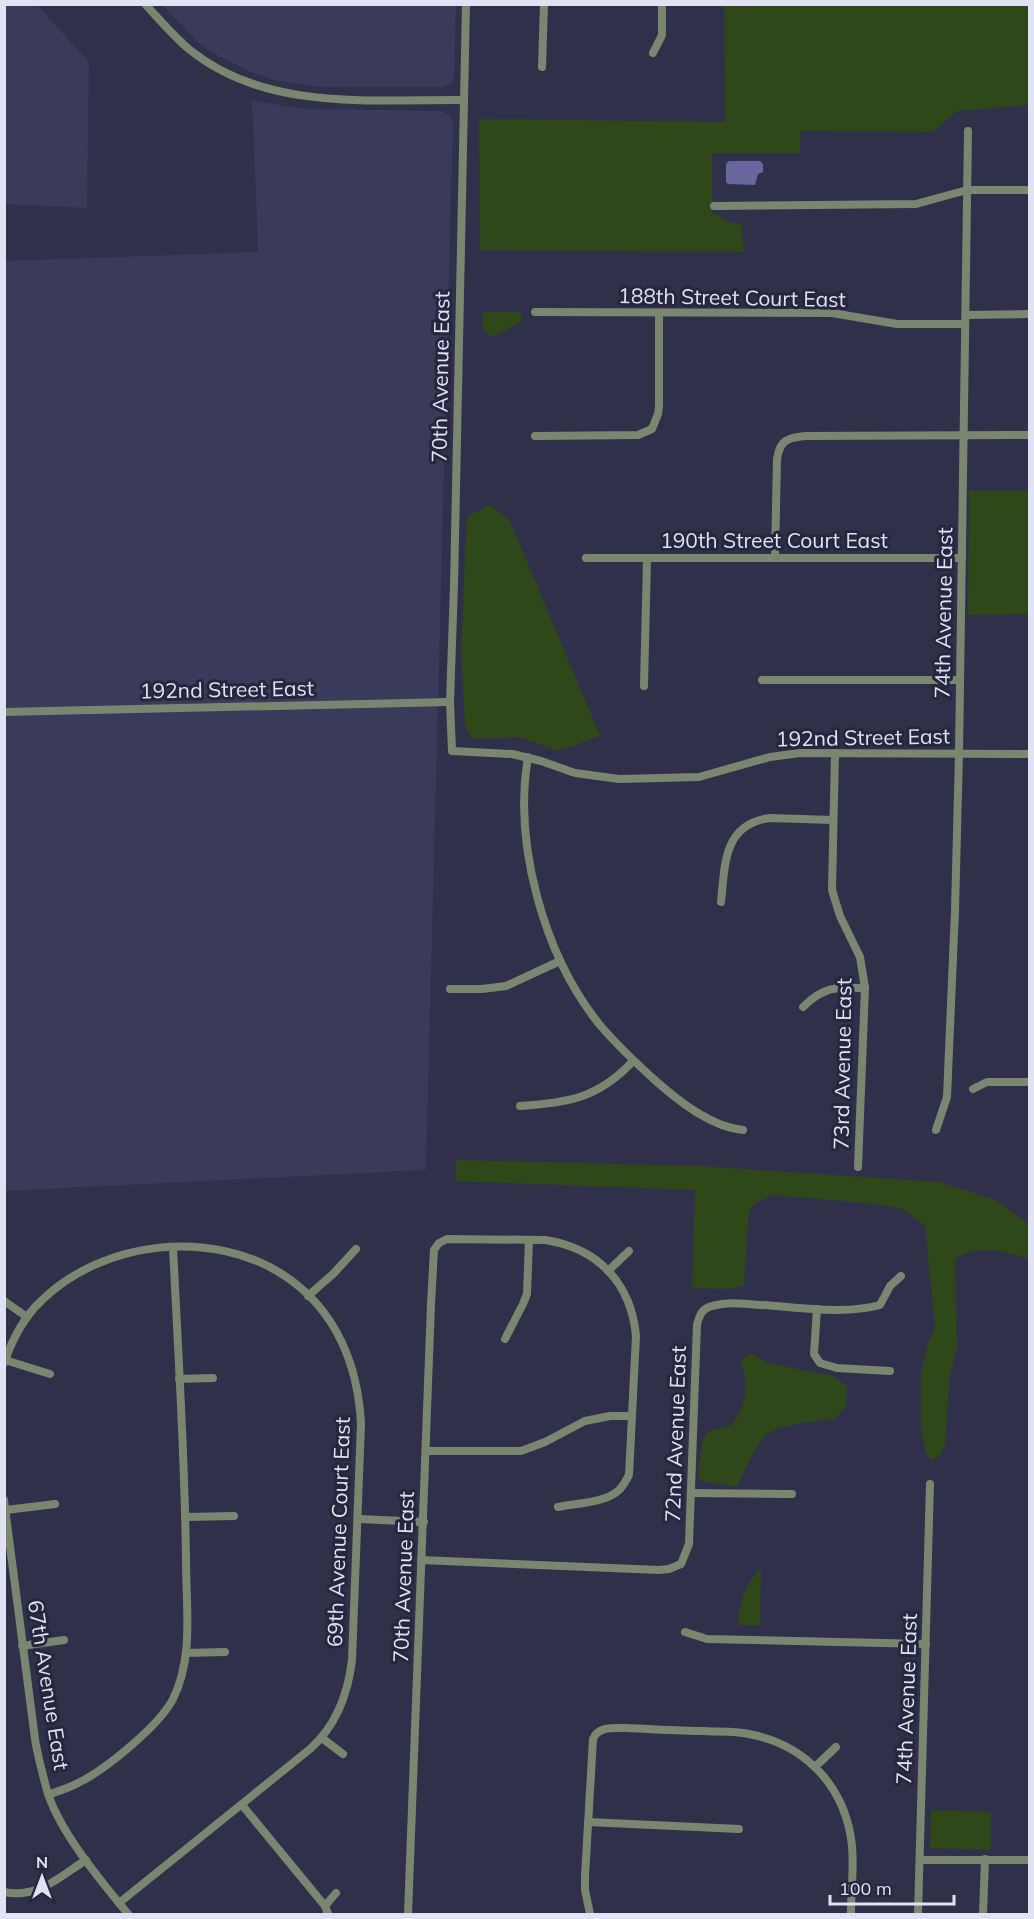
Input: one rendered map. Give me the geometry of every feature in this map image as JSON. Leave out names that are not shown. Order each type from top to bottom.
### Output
[{"type":"street","points":[[145,4],[195,54],[231,75],[261,88],[312,98],[464,100]]},
{"type":"street","name":"70th Avenue East","points":[[452,751],[450,702],[466,4]]},
{"type":"street","points":[[542,67],[544,4]]},
{"type":"street","points":[[653,53],[662,35],[662,4]]},
{"type":"street","name":"74th Avenue East","points":[[936,1130],[947,1096],[959,753],[968,131]]},
{"type":"street","points":[[714,206],[916,204],[967,190],[1029,190]]},
{"type":"street","name":"188th Street Court East","points":[[535,312],[832,313],[897,324],[1029,314]]},
{"type":"street","points":[[535,436],[638,435],[649,431],[655,425],[658,414],[658,314]]},
{"type":"street","points":[[775,557],[777,459],[780,445],[785,440],[805,436],[1029,435]]},
{"type":"street","name":"190th Street Court East","points":[[586,558],[962,558]]},
{"type":"street","points":[[644,686],[647,559]]},
{"type":"street","points":[[762,680],[959,680]]},
{"type":"street","name":"192nd Street East","points":[[4,712],[450,702]]},
{"type":"street","name":"192nd Street East","points":[[452,751],[512,754],[575,773],[619,779],[711,775],[770,757],[800,753],[1029,754]]},
{"type":"street","name":"73rd Avenue East","points":[[835,753],[832,890],[840,916],[860,957],[865,987],[858,1167]]},
{"type":"street","points":[[528,757],[525,817],[531,869],[542,913],[560,961],[581,998],[599,1023],[633,1061],[672,1095],[729,1129],[743,1130]]},
{"type":"street","points":[[721,902],[730,843],[744,827],[770,818],[833,820]]},
{"type":"street","points":[[450,989],[491,989],[506,986],[560,961]]},
{"type":"street","points":[[803,1007],[824,990],[836,987],[865,987]]},
{"type":"street","points":[[520,1106],[558,1104],[584,1096],[602,1088],[633,1061]]},
{"type":"street","points":[[973,1089],[987,1082],[1029,1082]]},
{"type":"street","name":"70th Avenue East","points":[[408,1914],[434,1250],[439,1243],[447,1239],[528,1240]]},
{"type":"street","points":[[505,1339],[523,1304],[526,1293],[528,1240],[560,1242],[587,1254],[608,1271],[625,1293],[636,1336],[629,1475],[619,1490],[603,1498],[558,1507]]},
{"type":"street","points":[[49,1795],[79,1783],[139,1737],[157,1720],[172,1700],[182,1676],[187,1637],[185,1517],[173,1247]]},
{"type":"street","name":"69th Avenue Court East","points":[[27,1317],[55,1288],[91,1266],[137,1251],[173,1247],[217,1250],[261,1262],[285,1276],[308,1296],[336,1329],[349,1354],[356,1377],[361,1424],[359,1519],[350,1678],[338,1711],[322,1738],[119,1904]]},
{"type":"street","points":[[308,1296],[356,1249]]},
{"type":"street","points":[[608,1271],[629,1251]]},
{"type":"street","points":[[890,1371],[837,1368],[822,1364],[815,1359],[817,1309],[859,1309],[880,1305],[891,1286],[901,1276]]},
{"type":"street","points":[[4,1301],[27,1317],[5,1361],[50,1374]]},
{"type":"street","name":"72nd Avenue East","points":[[421,1560],[659,1570],[678,1565],[684,1560],[689,1544],[697,1325],[701,1312],[711,1306],[728,1304],[817,1309]]},
{"type":"street","points":[[179,1379],[213,1378]]},
{"type":"street","points":[[426,1451],[521,1450],[545,1442],[585,1421],[610,1416],[632,1416]]},
{"type":"street","name":"74th Avenue East","points":[[918,1914],[930,1484]]},
{"type":"street","points":[[691,1493],[792,1494]]},
{"type":"street","name":"67th Avenue East","points":[[55,1504],[5,1505],[35,1739],[49,1795],[74,1843],[128,1914]]},
{"type":"street","points":[[185,1517],[234,1516]]},
{"type":"street","points":[[359,1519],[424,1522]]},
{"type":"street","points":[[685,1632],[707,1639],[926,1644]]},
{"type":"street","points":[[22,1646],[64,1640]]},
{"type":"street","points":[[186,1653],[225,1652]]},
{"type":"street","points":[[590,1914],[585,1883],[593,1739],[595,1734],[609,1728],[618,1728],[740,1733],[773,1740],[816,1766],[842,1805],[848,1826],[852,1847],[851,1914]]},
{"type":"street","points":[[322,1738],[343,1754]]},
{"type":"street","points":[[816,1766],[836,1747]]},
{"type":"street","points":[[242,1805],[326,1910],[336,1893]]},
{"type":"street","points":[[588,1822],[739,1829]]},
{"type":"street","points":[[983,1914],[985,1859]]},
{"type":"street","points":[[4,1892],[17,1894],[35,1892],[86,1860]]},
{"type":"street","points":[[920,1860],[1029,1860]]},
{"type":"shaded area","points":[[4,5],[37,5],[89,62],[87,208],[5,204]]},
{"type":"shaded area","points":[[162,5],[456,5],[454,78],[450,84],[442,87],[322,87],[277,81],[248,71],[208,50]]},
{"type":"shaded area","points":[[252,100],[311,109],[441,111],[450,115],[453,122],[426,1170],[5,1191],[5,261],[258,252]]},
{"type":"shaded area","points":[[729,161],[760,161],[763,164],[763,172],[758,174],[755,185],[728,184],[726,164]]},
{"type":"green space","points":[[724,5],[1029,5],[1029,105],[957,111],[933,132],[801,131],[800,153],[712,153],[712,212],[732,223],[741,223],[744,252],[480,250],[479,119],[725,122]]},
{"type":"green space","points":[[483,312],[520,312],[523,321],[493,337],[483,330]]},
{"type":"green space","points":[[969,491],[1029,491],[1029,614],[968,615]]},
{"type":"green space","points":[[490,505],[510,521],[600,736],[558,751],[519,737],[472,739],[465,726],[461,649],[467,516]]},
{"type":"green space","points":[[456,1160],[699,1166],[939,1182],[996,1200],[1028,1224],[1030,1226],[1029,1259],[1001,1251],[982,1250],[964,1254],[955,1259],[957,1350],[950,1373],[945,1445],[939,1457],[931,1460],[926,1453],[921,1429],[921,1374],[928,1343],[935,1328],[925,1226],[903,1209],[876,1204],[773,1195],[757,1202],[749,1211],[744,1285],[732,1289],[692,1288],[695,1190],[455,1181]]},
{"type":"green space","points":[[750,1353],[767,1363],[833,1376],[847,1386],[846,1406],[835,1419],[791,1425],[767,1434],[755,1451],[737,1487],[701,1481],[698,1476],[702,1442],[709,1431],[732,1425],[737,1416],[744,1401],[746,1387],[741,1361]]},
{"type":"green space","points":[[761,1568],[760,1625],[738,1625],[744,1594]]},
{"type":"green space","points":[[931,1810],[991,1812],[991,1850],[930,1848]]}]
